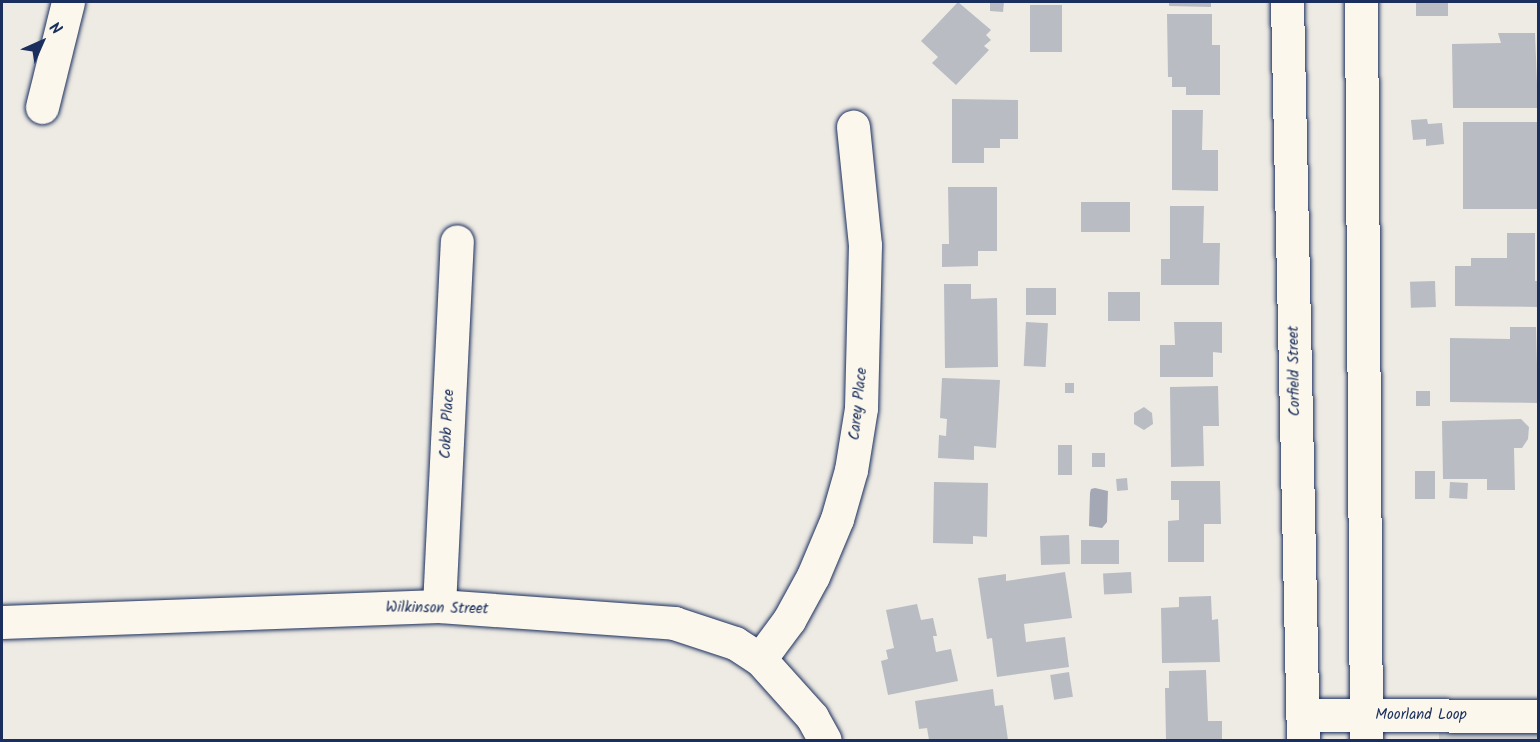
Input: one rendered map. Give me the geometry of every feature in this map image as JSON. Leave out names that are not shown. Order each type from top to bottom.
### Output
[{"type":"street","points":[[42,107],[68,2]]},
{"type":"street","name":"Corfield Street","points":[[1287,2],[1303,728]]},
{"type":"street","points":[[1361,2],[1366,728]]},
{"type":"street","name":"Carey Place","points":[[760,659],[789,620],[813,576],[837,519],[851,470],[861,408],[865,245],[853,127]]},
{"type":"street","name":"Cobb Place","points":[[439,606],[457,241]]},
{"type":"street","name":"Wilkinson Street","points":[[2,622],[439,606],[674,623],[735,643],[760,659],[812,717],[825,741]]},
{"type":"street","name":"Moorland Loop","points":[[1303,728],[1366,728],[1539,716]]},
{"type":"shaded area","points":[[1091,489],[1108,491],[1107,522],[1102,528],[1089,526],[1090,493]]},
{"type":"shaded area","points":[[1439,733],[1538,733],[1538,740],[1439,740]]},
{"type":"building","points":[[958,2],[991,30],[986,35],[991,40],[984,46],[989,50],[956,85],[932,63],[938,57],[921,41]]},
{"type":"building","points":[[990,2],[1004,2],[1003,12],[990,11]]},
{"type":"building","points":[[1169,2],[1211,2],[1211,7],[1169,6]]},
{"type":"building","points":[[1416,2],[1448,2],[1448,16],[1416,16]]},
{"type":"building","points":[[1030,5],[1062,5],[1062,52],[1030,52]]},
{"type":"building","points":[[1167,14],[1212,14],[1212,45],[1220,45],[1220,95],[1186,95],[1186,87],[1172,87],[1172,77],[1168,77]]},
{"type":"building","points":[[1498,33],[1535,33],[1538,108],[1453,108],[1452,44],[1501,43]]},
{"type":"building","points":[[952,99],[1018,100],[1018,139],[1000,139],[1000,148],[984,148],[984,163],[952,163]]},
{"type":"building","points":[[1172,110],[1203,110],[1202,150],[1218,150],[1218,191],[1172,190]]},
{"type":"building","points":[[1427,119],[1428,124],[1442,123],[1444,144],[1426,146],[1426,139],[1413,140],[1411,120]]},
{"type":"building","points":[[1463,122],[1537,122],[1537,209],[1463,209]]},
{"type":"building","points":[[948,187],[997,187],[997,251],[978,251],[978,266],[942,267],[942,244],[949,244]]},
{"type":"building","points":[[1081,202],[1130,202],[1130,232],[1081,232]]},
{"type":"building","points":[[1170,206],[1204,206],[1203,243],[1220,243],[1219,285],[1161,285],[1161,259],[1170,259]]},
{"type":"building","points":[[1507,233],[1535,233],[1535,281],[1538,281],[1538,307],[1455,306],[1455,266],[1471,266],[1471,258],[1507,258]]},
{"type":"building","points":[[1435,281],[1436,307],[1411,308],[1410,282]]},
{"type":"building","points":[[944,284],[971,284],[971,299],[997,298],[998,367],[945,368]]},
{"type":"building","points":[[1026,288],[1056,288],[1056,315],[1026,315]]},
{"type":"building","points":[[1108,292],[1140,292],[1140,321],[1108,321]]},
{"type":"building","points":[[1026,322],[1048,323],[1046,367],[1024,366]]},
{"type":"building","points":[[1174,322],[1222,322],[1222,353],[1213,352],[1213,377],[1160,377],[1160,345],[1175,345]]},
{"type":"building","points":[[1510,327],[1536,327],[1538,403],[1450,402],[1450,338],[1510,339]]},
{"type":"building","points":[[942,378],[1000,380],[996,448],[974,446],[974,460],[938,458],[939,435],[946,436],[947,419],[940,418]]},
{"type":"building","points":[[1065,383],[1074,383],[1074,393],[1065,393]]},
{"type":"building","points":[[1218,386],[1219,426],[1203,426],[1204,466],[1171,467],[1170,387]]},
{"type":"building","points":[[1416,391],[1430,391],[1430,406],[1416,406]]},
{"type":"building","points":[[1144,407],[1152,413],[1153,424],[1144,430],[1134,424],[1134,413]]},
{"type":"building","points":[[1521,419],[1529,427],[1528,439],[1522,448],[1514,448],[1515,490],[1487,490],[1487,479],[1443,479],[1442,421]]},
{"type":"building","points":[[1058,445],[1072,445],[1072,475],[1058,475]]},
{"type":"building","points":[[1092,453],[1105,453],[1105,467],[1092,467]]},
{"type":"building","points":[[1415,471],[1435,471],[1435,499],[1415,499]]},
{"type":"building","points":[[1127,478],[1128,490],[1117,491],[1116,479]]},
{"type":"building","points":[[1171,481],[1220,481],[1221,524],[1204,524],[1204,562],[1168,562],[1168,521],[1179,520],[1179,500],[1171,500]]},
{"type":"building","points":[[934,482],[988,483],[987,537],[973,536],[973,544],[933,543]]},
{"type":"building","points":[[1450,482],[1468,483],[1467,499],[1449,498]]},
{"type":"building","points":[[1069,535],[1070,564],[1041,565],[1040,536]]},
{"type":"building","points":[[1081,540],[1119,540],[1119,564],[1081,564]]},
{"type":"building","points":[[1065,572],[1072,618],[1024,624],[1026,642],[1065,637],[1069,667],[997,677],[992,638],[987,639],[978,578],[1006,574],[1006,581]]},
{"type":"building","points":[[1131,572],[1132,593],[1104,594],[1103,573]]},
{"type":"building","points":[[1211,596],[1212,620],[1218,619],[1220,662],[1162,663],[1161,608],[1179,607],[1179,597]]},
{"type":"building","points":[[917,604],[921,620],[933,618],[937,636],[933,636],[936,652],[951,649],[958,681],[888,695],[881,661],[888,659],[886,650],[894,648],[886,610]]},
{"type":"building","points":[[1206,670],[1208,721],[1222,721],[1222,740],[1166,740],[1165,688],[1169,688],[1169,671]]},
{"type":"building","points":[[1069,672],[1073,697],[1054,700],[1050,675]]},
{"type":"building","points":[[993,689],[995,706],[1003,705],[1008,740],[929,740],[927,728],[919,729],[915,701]]}]
